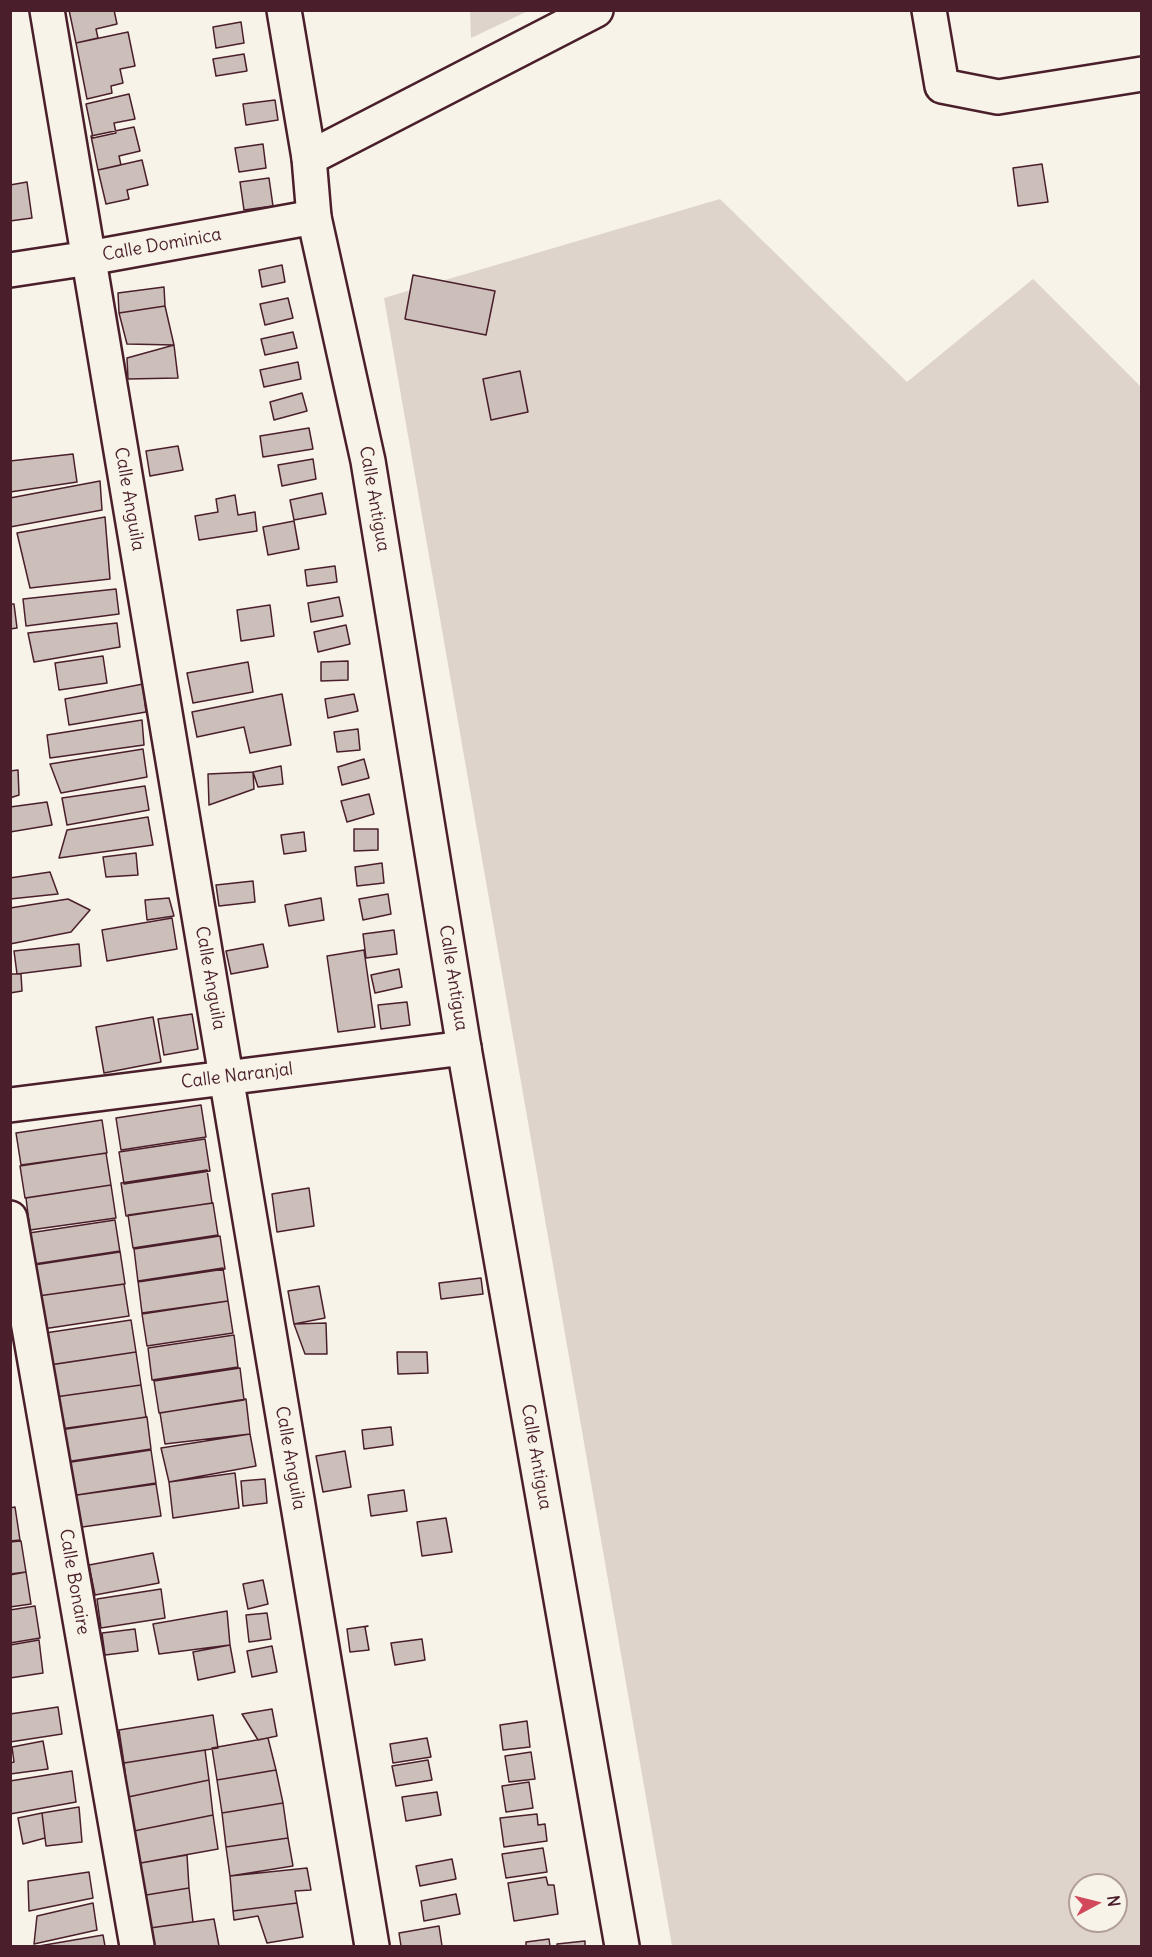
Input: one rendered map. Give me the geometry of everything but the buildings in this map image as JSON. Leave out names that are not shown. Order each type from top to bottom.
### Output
[{"type":"street","name":"Calle Anguila","points":[[46,10],[372,1947]]},
{"type":"street","name":"Calle Antigua","points":[[284,10],[309,158],[314,217],[368,461],[464,1048],[622,1947]]},
{"type":"street","points":[[309,158],[596,10]]},
{"type":"street","points":[[929,10],[942,86],[998,98],[1142,74]]},
{"type":"street","name":"Calle Dominica","points":[[10,270],[314,217]]},
{"type":"street","name":"Calle Naranjal","points":[[10,1106],[464,1048]]},
{"type":"street","name":"Calle Bonaire","points":[[10,1218],[137,1947]]},
{"type":"shaded area","points":[[470,10],[528,10],[528,11],[471,38]]},
{"type":"shaded area","points":[[720,199],[907,382],[1033,279],[1141,387],[1141,1946],[672,1946],[384,298]]}]
